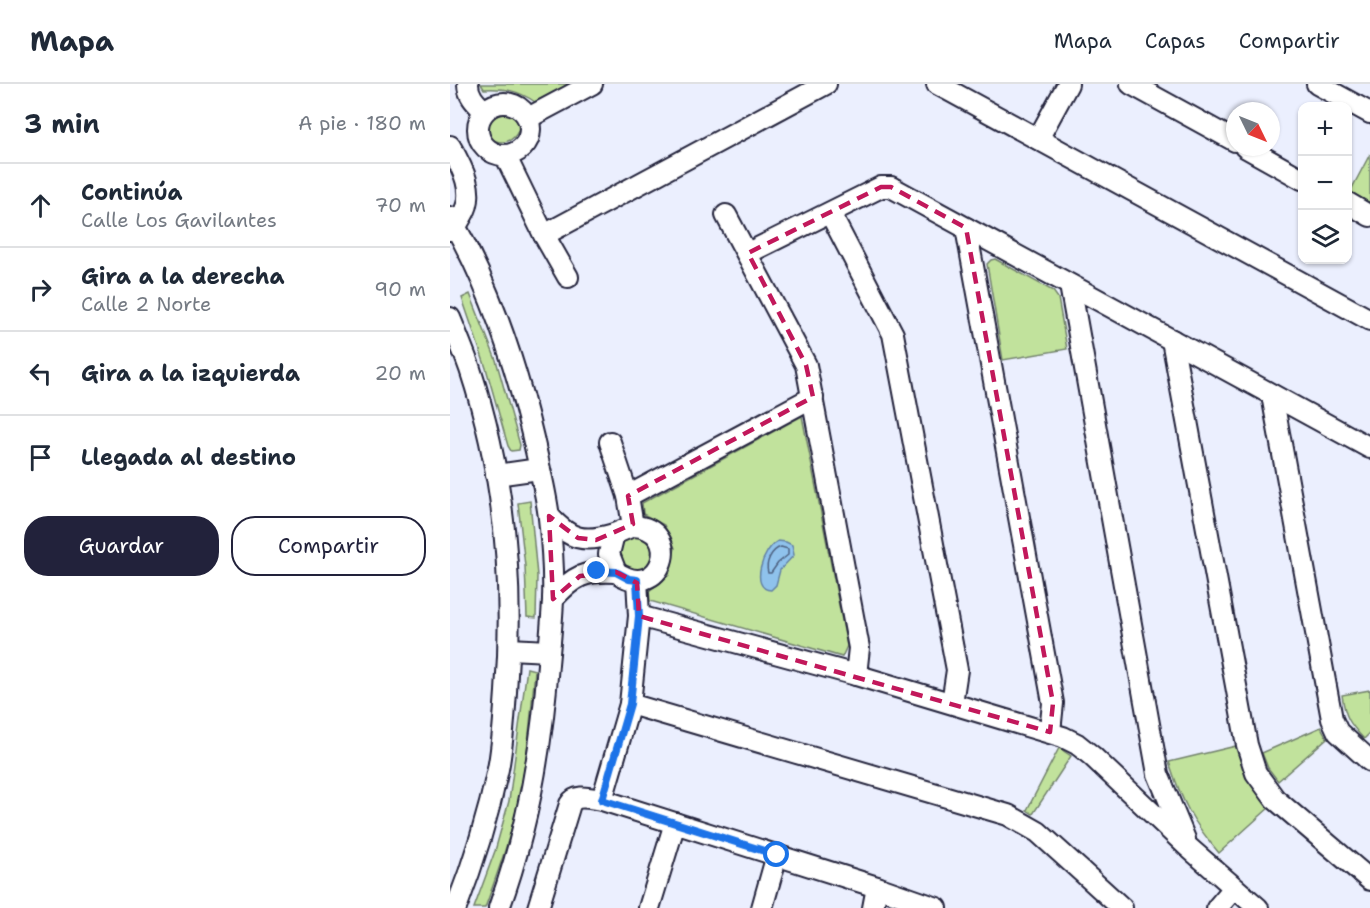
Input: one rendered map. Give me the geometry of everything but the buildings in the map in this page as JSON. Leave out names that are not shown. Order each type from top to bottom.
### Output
[{"type":"street","points":[[468,84],[481,118],[480,141],[498,153],[568,277]]},
{"type":"street","points":[[528,118],[592,84]]},
{"type":"street","points":[[544,235],[826,84]]},
{"type":"street","points":[[937,84],[1370,320]]},
{"type":"street","points":[[1038,139],[1068,84]]},
{"type":"street","points":[[1131,84],[1226,136]]},
{"type":"street","points":[[1317,84],[1370,113]]},
{"type":"street","points":[[450,141],[481,118],[491,106],[508,102],[516,105],[528,118],[530,130],[526,142],[517,151],[498,153],[464,170]]},
{"type":"street","points":[[450,146],[464,170],[468,187],[467,208],[452,225],[483,285],[501,331],[521,395],[549,516],[553,599],[543,726],[534,783],[520,843],[499,908]]},
{"type":"street","points":[[1261,156],[1298,177]]},
{"type":"street","points":[[748,254],[881,187],[891,187],[1272,394],[1369,452]]},
{"type":"street","points":[[1352,207],[1370,216]]},
{"type":"street","points":[[830,213],[893,334],[957,670],[952,703]]},
{"type":"street","points":[[726,215],[807,365],[859,648],[856,675]]},
{"type":"street","points":[[966,228],[1053,703],[1050,732]]},
{"type":"street","points":[[1070,285],[1158,774],[1188,847]]},
{"type":"street","points":[[450,318],[470,369],[485,422],[496,475],[509,588],[509,649],[498,767],[474,861],[456,908]]},
{"type":"street","points":[[1172,340],[1246,745],[1256,773],[1275,799],[1370,880]]},
{"type":"street","points":[[1272,394],[1332,719],[1338,732],[1370,761]]},
{"type":"street","points":[[627,496],[813,397]]},
{"type":"street","points":[[610,442],[627,496],[633,526]]},
{"type":"street","points":[[496,475],[539,468]]},
{"type":"street","points":[[549,516],[561,530],[578,538],[596,540],[633,526],[650,530],[657,535],[663,551],[663,560],[659,568],[645,579],[629,579],[616,572],[597,571],[580,576],[565,585],[553,599]]},
{"type":"street","points":[[614,534],[609,554],[616,572]]},
{"type":"street","points":[[602,800],[630,704],[639,616],[637,580]]},
{"type":"street","points":[[639,616],[952,703],[1050,732],[1077,744],[1258,908]]},
{"type":"street","points":[[509,649],[549,651]]},
{"type":"street","points":[[630,704],[1008,815],[1038,832],[1122,908]]},
{"type":"street","points":[[1127,789],[1158,774]]},
{"type":"street","points":[[538,908],[573,799],[577,797],[602,800],[878,887],[937,908]]},
{"type":"street","points":[[649,908],[675,823]]},
{"type":"street","points":[[762,908],[777,855]]},
{"type":"street","points":[[873,908],[878,887]]},
{"type":"street","points":[[1216,908],[1234,888]]},
{"type":"highlighted area","points":[[881,187],[891,187],[966,228],[1053,703],[1050,732],[639,616],[637,583],[616,572],[580,576],[553,599],[549,516],[578,538],[596,540],[633,524],[628,496],[813,397],[806,365],[748,253]]},
{"type":"green space","points":[[481,84],[570,84],[535,102],[511,91],[484,89]]},
{"type":"green space","points":[[502,108],[514,113],[519,125],[514,137],[502,142],[490,137],[485,125],[490,113]]},
{"type":"green space","points":[[1370,154],[1370,203],[1352,193],[1352,188]]},
{"type":"green space","points":[[995,259],[1053,291],[1058,298],[1067,349],[1003,360],[987,264]]},
{"type":"green space","points":[[470,294],[496,360],[520,445],[519,450],[511,451],[508,446],[486,368],[462,298]]},
{"type":"green space","points":[[802,416],[847,646],[842,657],[650,601],[649,591],[669,575],[675,548],[664,525],[643,514],[642,503]]},
{"type":"green space","points":[[530,501],[537,576],[536,618],[527,617],[525,566],[518,503]]},
{"type":"green space","points":[[641,534],[654,547],[651,565],[640,572],[622,567],[617,549],[623,538]]},
{"type":"green space","points":[[527,668],[535,670],[527,750],[519,798],[508,840],[485,908],[474,908],[495,851],[509,801]]},
{"type":"green space","points":[[1370,690],[1370,733],[1364,739],[1349,719],[1342,695]]},
{"type":"green space","points":[[1321,727],[1327,738],[1278,781],[1268,768],[1262,753]]},
{"type":"green space","points":[[1236,746],[1250,778],[1270,807],[1219,853],[1189,810],[1178,789],[1169,762]]},
{"type":"green space","points":[[1059,748],[1071,756],[1033,814],[1027,810]]},
{"type":"water","points":[[778,541],[792,545],[794,555],[780,570],[776,585],[771,590],[764,588],[761,583],[761,568],[767,551]]},
{"type":"route","points":[[597,571],[616,572],[629,579],[637,580],[639,616],[630,704],[602,800],[777,855]]}]
